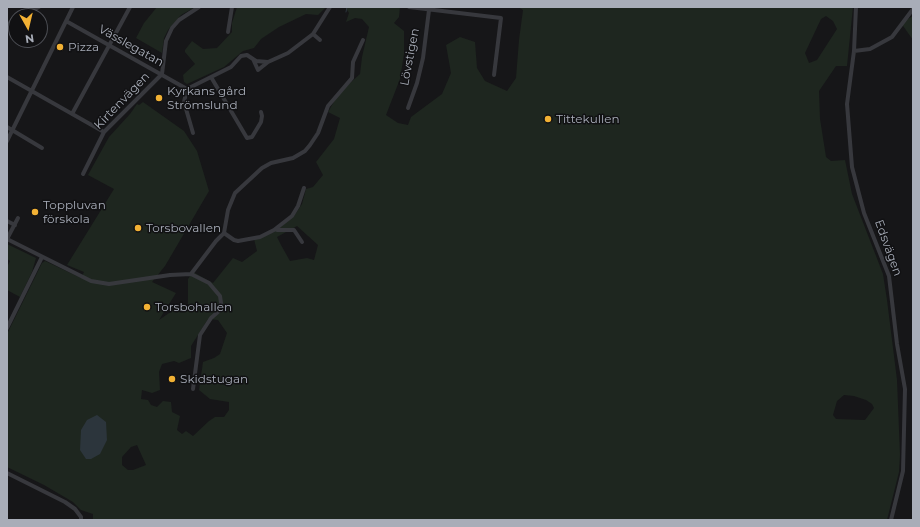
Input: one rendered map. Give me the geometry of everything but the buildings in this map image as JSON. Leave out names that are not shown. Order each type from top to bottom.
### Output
[{"type":"street","points":[[7,141],[73,7]]},
{"type":"street","points":[[72,114],[130,7]]},
{"type":"street","name":"Kirtenvägen","points":[[83,174],[104,132],[162,74],[166,41],[170,31],[179,20],[199,7]]},
{"type":"street","points":[[228,32],[232,7]]},
{"type":"street","points":[[253,59],[258,70],[268,62],[288,53],[313,34],[330,7]]},
{"type":"street","points":[[409,7],[501,18],[494,75]]},
{"type":"street","name":"Edsvägen","points":[[856,7],[854,51],[847,104],[852,167],[864,213],[889,276],[897,344],[905,389],[903,471],[891,520]]},
{"type":"street","points":[[854,51],[870,50],[892,37],[913,9]]},
{"type":"street","name":"Lövstigen","points":[[408,108],[417,84],[423,58],[429,10]]},
{"type":"street","name":"Vässlegatan","points":[[66,21],[187,89]]},
{"type":"street","points":[[313,34],[320,40]]},
{"type":"street","points":[[191,274],[216,241],[224,233],[228,210],[235,193],[262,168],[271,162],[293,158],[305,151],[310,145],[318,133],[328,106],[352,78],[353,62],[363,40]]},
{"type":"street","points":[[193,133],[184,102],[187,89],[231,67],[241,56],[247,55],[253,59],[268,62]]},
{"type":"street","points":[[7,76],[104,132]]},
{"type":"street","points":[[211,77],[247,138],[252,137],[261,122],[261,112]]},
{"type":"street","points":[[7,127],[42,148]]},
{"type":"street","points":[[224,233],[238,241],[260,237],[274,230],[292,216],[298,206],[304,188]]},
{"type":"street","points":[[18,218],[7,239],[91,281],[109,284],[170,275],[191,274],[209,283],[220,296],[221,303],[219,311],[200,335],[193,389]]},
{"type":"street","points":[[7,221],[15,225]]},
{"type":"street","points":[[274,230],[294,230],[302,242]]},
{"type":"street","points":[[7,328],[9,317],[42,257]]},
{"type":"street","points":[[7,473],[65,502],[75,509],[82,517],[81,520]]},
{"type":"shaded area","points":[[157,7],[195,7],[181,15],[168,30],[164,38],[162,53],[136,38],[144,23]]},
{"type":"shaded area","points":[[237,7],[326,7],[318,15],[306,14],[279,27],[261,39],[254,48],[243,51],[224,67],[187,84],[184,82],[183,75],[195,64],[185,50],[192,41],[203,49],[217,48],[232,32],[232,23]]},
{"type":"shaded area","points":[[345,7],[400,7],[399,17],[394,23],[404,31],[404,54],[400,79],[386,115],[398,123],[408,125],[411,117],[442,94],[451,73],[446,45],[460,37],[475,42],[477,68],[485,81],[507,91],[516,78],[523,10],[518,7],[853,7],[847,66],[836,66],[819,91],[820,119],[826,157],[831,161],[845,160],[852,194],[883,274],[897,380],[900,455],[899,472],[887,520],[93,520],[93,514],[81,510],[73,502],[44,485],[7,467],[7,334],[42,263],[45,261],[81,278],[84,272],[67,265],[114,189],[88,175],[109,137],[137,104],[139,105],[143,102],[184,131],[197,151],[209,191],[165,266],[152,282],[176,293],[159,320],[172,311],[188,305],[188,279],[193,272],[213,283],[233,258],[242,262],[257,251],[254,239],[274,232],[294,216],[302,204],[306,189],[313,187],[323,175],[316,162],[334,139],[340,118],[328,112],[339,93],[360,74],[362,57],[369,27],[362,19],[355,18],[346,22],[349,13]],"holes":[[[826,16],[833,21],[837,29],[817,60],[809,63],[805,53],[821,19]],[[297,226],[318,245],[314,260],[307,258],[290,261],[277,237]],[[208,319],[218,320],[227,333],[220,354],[203,362],[199,390],[210,399],[229,402],[229,410],[224,417],[215,417],[209,421],[193,436],[186,431],[182,434],[177,430],[180,416],[172,412],[171,402],[163,401],[157,407],[151,405],[148,400],[141,399],[142,390],[152,393],[160,390],[159,372],[162,364],[174,361],[179,363],[191,358],[191,346]],[[844,395],[854,396],[866,400],[872,404],[874,408],[865,420],[836,419],[833,415],[837,401]],[[137,445],[146,465],[133,470],[128,470],[122,465],[122,457],[131,447]]]},
{"type":"shaded area","points":[[913,16],[913,40],[901,23]]},
{"type":"shaded area","points":[[7,244],[36,258],[32,272],[20,297],[7,290],[7,267],[10,261],[7,259]]},
{"type":"shaded area","points":[[97,415],[106,422],[107,440],[100,454],[91,459],[86,459],[80,450],[81,430],[87,420]]},
{"type":"waterway","points":[[346,12],[347,7]]},
{"type":"place","name":"Pizza","points":[[60,47]]},
{"type":"place","name":"Kyrkans gård Strömslund","points":[[159,98]]},
{"type":"place","name":"Tittekullen","points":[[548,119]]},
{"type":"place","name":"Toppluvan förskola","points":[[35,212]]},
{"type":"place","name":"Torsbovallen","points":[[138,228]]},
{"type":"place","name":"Torsbohallen","points":[[147,307]]},
{"type":"place","name":"Skidstugan","points":[[172,379]]}]
